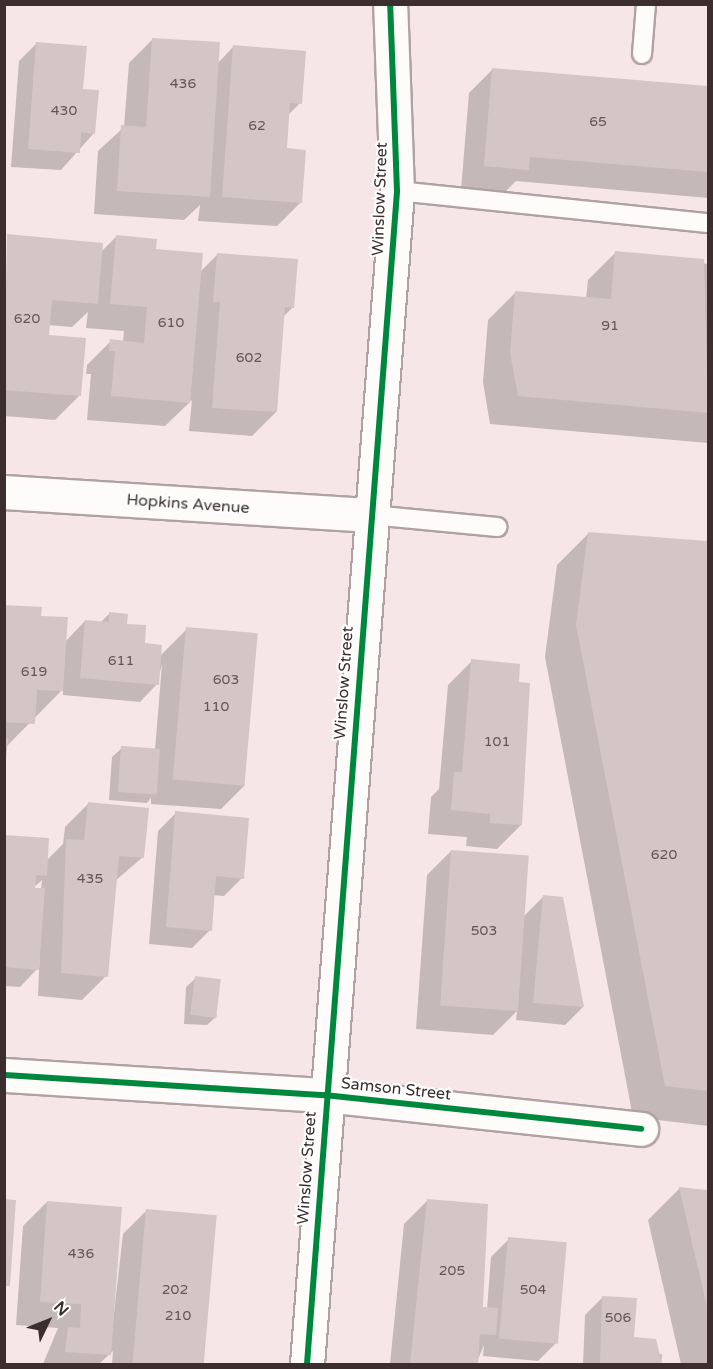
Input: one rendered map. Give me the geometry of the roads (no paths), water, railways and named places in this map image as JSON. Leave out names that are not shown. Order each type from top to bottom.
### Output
[{"type":"street","name":"Winslow Street","points":[[307,1365],[325,1095],[397,191],[390,4]]},
{"type":"street","name":"Hopkins Avenue","points":[[4,492],[370,516]]},
{"type":"street","name":"Samson Street","points":[[4,1075],[325,1095],[641,1129]]},
{"type":"lane","points":[[642,54],[646,4]]},
{"type":"lane","points":[[397,191],[708,223]]},
{"type":"lane","points":[[370,516],[497,527]]}]
